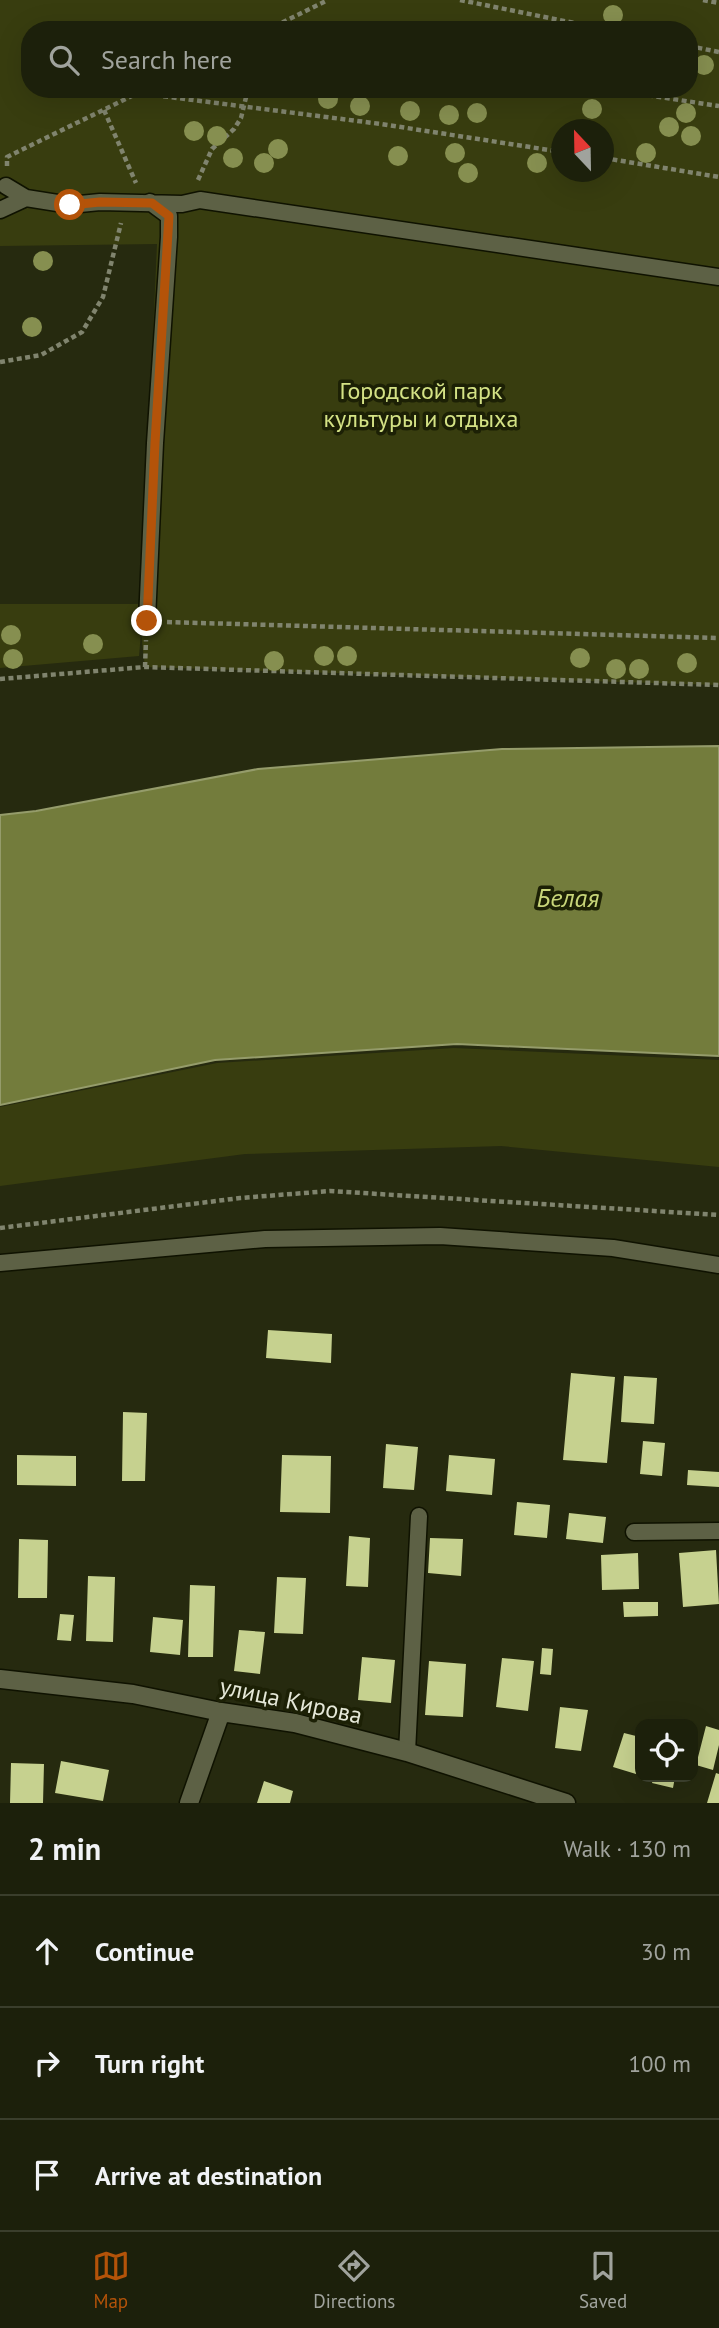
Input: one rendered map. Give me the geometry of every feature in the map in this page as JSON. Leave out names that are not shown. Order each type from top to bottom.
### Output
[{"type":"street","name":"улица Кирова","points":[[0,1679],[133,1694],[221,1712],[295,1723],[407,1752],[566,1803]]},
{"type":"street","points":[[189,1803],[221,1712]]},
{"type":"lane","points":[[6,186],[26,198],[70,205],[147,199],[182,204],[200,200],[719,277]]},
{"type":"lane","points":[[0,210],[26,198]]},
{"type":"lane","points":[[147,199],[169,216],[147,621]]},
{"type":"lane","points":[[0,1263],[265,1239],[440,1236],[613,1248],[719,1265]]},
{"type":"lane","points":[[407,1752],[419,1516]]},
{"type":"lane","points":[[634,1532],[719,1531]]},
{"type":"path","points":[[285,21],[328,0]]},
{"type":"path","points":[[460,0],[564,21]]},
{"type":"path","points":[[703,0],[719,3]]},
{"type":"path","points":[[698,48],[719,51]]},
{"type":"path","points":[[6,186],[7,157],[128,98]]},
{"type":"path","points":[[178,98],[551,150]]},
{"type":"path","points":[[193,202],[197,182],[212,149],[234,129],[241,117],[245,98]]},
{"type":"path","points":[[666,98],[719,106]]},
{"type":"path","points":[[104,110],[147,199]]},
{"type":"path","points":[[614,160],[719,177]]},
{"type":"path","points":[[0,362],[41,355],[82,332],[103,297],[125,202]]},
{"type":"path","points":[[145,667],[147,621],[719,638]]},
{"type":"path","points":[[0,679],[145,667],[719,685]]},
{"type":"path","points":[[0,1228],[240,1198],[330,1191],[719,1215]]},
{"type":"green space","name":"Городской парк культуры и отдыха","points":[[0,0],[719,0],[719,685],[145,667],[141,633],[139,656],[0,668],[0,604],[141,604],[157,244],[0,246]]},
{"type":"green space","points":[[454,1048],[719,1060],[719,1167],[501,1146],[245,1154],[0,1186],[0,1107],[217,1063]]},
{"type":"water","name":"Белая","points":[[719,746],[719,1056],[457,1044],[215,1060],[0,1105],[0,815],[36,811],[258,769],[502,749]]},
{"type":"building","points":[[268,1330],[332,1334],[331,1363],[266,1358]]},
{"type":"building","points":[[571,1373],[615,1377],[607,1463],[563,1460]]},
{"type":"building","points":[[624,1376],[657,1378],[654,1424],[621,1422]]},
{"type":"building","points":[[123,1412],[147,1413],[145,1481],[122,1481]]},
{"type":"building","points":[[643,1441],[665,1443],[662,1476],[640,1474]]},
{"type":"building","points":[[386,1444],[418,1447],[414,1490],[383,1488]]},
{"type":"building","points":[[17,1455],[76,1456],[76,1486],[17,1485]]},
{"type":"building","points":[[282,1455],[331,1456],[330,1513],[280,1512]]},
{"type":"building","points":[[449,1455],[495,1459],[492,1495],[446,1491]]},
{"type":"building","points":[[688,1470],[719,1472],[719,1487],[687,1485]]},
{"type":"building","points":[[517,1502],[550,1505],[547,1538],[514,1535]]},
{"type":"building","points":[[569,1513],[606,1517],[603,1543],[566,1539]]},
{"type":"building","points":[[349,1536],[370,1538],[368,1587],[346,1586]]},
{"type":"building","points":[[430,1538],[463,1539],[461,1576],[428,1573]]},
{"type":"building","points":[[19,1539],[48,1540],[47,1598],[18,1598]]},
{"type":"building","points":[[716,1550],[719,1604],[683,1607],[679,1553]]},
{"type":"building","points":[[638,1553],[639,1589],[602,1590],[601,1555]]},
{"type":"building","points":[[88,1576],[115,1577],[113,1642],[86,1641]]},
{"type":"building","points":[[277,1577],[306,1578],[303,1634],[274,1633]]},
{"type":"building","points":[[190,1585],[215,1586],[213,1657],[188,1657]]},
{"type":"building","points":[[623,1602],[658,1602],[658,1616],[624,1617]]},
{"type":"building","points":[[60,1614],[74,1615],[71,1641],[57,1640]]},
{"type":"building","points":[[153,1617],[183,1620],[180,1655],[150,1652]]},
{"type":"building","points":[[239,1630],[265,1632],[260,1674],[234,1671]]},
{"type":"building","points":[[542,1648],[553,1649],[551,1675],[540,1674]]},
{"type":"building","points":[[362,1657],[395,1660],[391,1703],[358,1700]]},
{"type":"building","points":[[502,1658],[534,1661],[528,1711],[496,1707]]},
{"type":"building","points":[[429,1661],[466,1664],[463,1717],[425,1715]]},
{"type":"building","points":[[560,1707],[588,1710],[581,1751],[555,1748]]},
{"type":"building","points":[[706,1726],[719,1730],[719,1745],[713,1770],[698,1766]]},
{"type":"building","points":[[624,1733],[635,1736],[635,1774],[613,1767]]},
{"type":"building","points":[[61,1761],[109,1770],[103,1801],[55,1793]]},
{"type":"building","points":[[11,1763],[44,1764],[43,1803],[10,1803]]},
{"type":"building","points":[[716,1773],[719,1774],[719,1803],[707,1803]]},
{"type":"building","points":[[264,1781],[293,1791],[290,1803],[257,1803]]},
{"type":"building","points":[[652,1782],[674,1782],[673,1788]]},
{"type":"route","points":[[70,205],[100,202],[152,203],[169,216],[147,621]]}]
